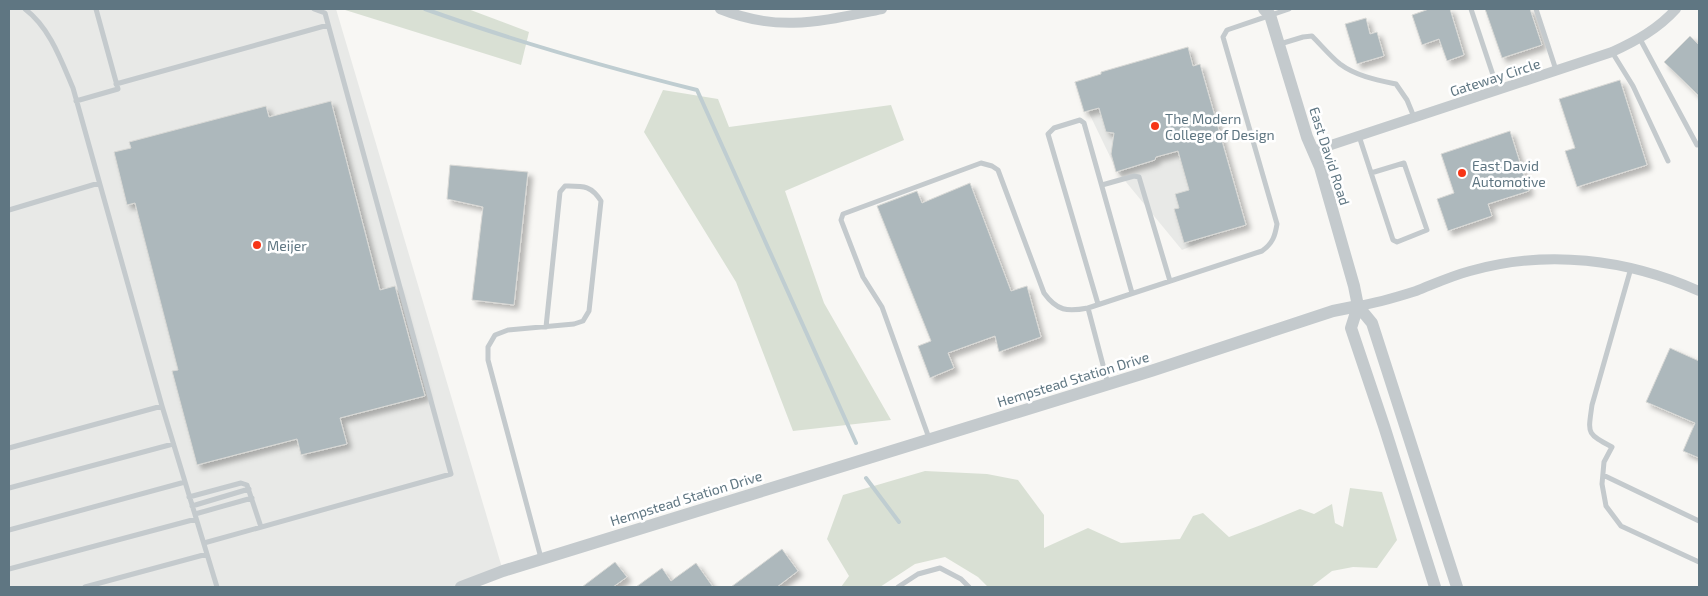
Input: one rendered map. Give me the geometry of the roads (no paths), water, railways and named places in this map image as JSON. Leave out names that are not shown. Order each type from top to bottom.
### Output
[{"type":"street","points":[[720,9],[763,21],[785,24],[807,23],[882,9]]},
{"type":"street","name":"Gateway Circle","points":[[1313,151],[1612,52],[1640,39],[1655,29],[1676,9]]},
{"type":"street","name":"East David Road","points":[[1268,11],[1307,137],[1320,167],[1358,306],[1372,323],[1458,587]]},
{"type":"street","name":"Hempstead Station Drive","points":[[461,587],[489,575],[1108,385],[1333,311],[1377,303],[1469,271],[1530,260],[1570,259],[1595,261],[1632,268],[1672,279],[1699,291]]},
{"type":"street","name":"East David Road","points":[[1358,306],[1351,328],[1435,587]]},
{"type":"lane","points":[[25,9],[35,16],[56,48],[73,88],[162,406],[217,587]]},
{"type":"lane","points":[[76,101],[118,89],[96,9]]},
{"type":"lane","points":[[204,543],[451,474],[325,13],[314,9]]},
{"type":"lane","points":[[930,439],[882,307],[863,277],[850,244],[841,220],[842,214],[981,163],[992,166],[998,170],[1044,293],[1052,303],[1060,308],[1075,310],[1088,308],[1262,251],[1271,244],[1276,235],[1278,224],[1223,37],[1227,30],[1268,11],[1289,9]]},
{"type":"lane","points":[[1471,9],[1498,90]]},
{"type":"lane","points":[[1536,9],[1556,71]]},
{"type":"lane","points":[[116,84],[328,25]]},
{"type":"lane","points":[[1278,44],[1303,36],[1312,36],[1341,64],[1356,73],[1396,84],[1407,100],[1415,118]]},
{"type":"lane","points":[[1640,39],[1697,145]]},
{"type":"lane","points":[[1612,52],[1633,86],[1668,161]]},
{"type":"lane","points":[[1098,304],[1048,134],[1054,128],[1080,120],[1084,123],[1132,293]]},
{"type":"lane","points":[[1359,136],[1371,173],[1393,240],[1396,242],[1427,230],[1405,164],[1402,162],[1371,173]]},
{"type":"lane","points":[[1102,185],[1134,176],[1139,177],[1170,281]]},
{"type":"lane","points":[[9,210],[99,183]]},
{"type":"lane","points":[[541,559],[488,360],[488,347],[495,335],[508,330],[546,327],[574,324],[583,321],[589,311],[601,201],[595,192],[583,186],[565,186],[560,192],[546,327]]},
{"type":"lane","points":[[1632,268],[1592,405],[1589,427],[1593,436],[1612,446],[1604,462],[1602,484],[1606,506],[1622,526],[1699,562]]},
{"type":"lane","points":[[1088,308],[1108,385]]},
{"type":"lane","points":[[9,448],[162,406]]},
{"type":"lane","points":[[9,488],[173,444]]},
{"type":"lane","points":[[1603,475],[1699,521]]},
{"type":"lane","points":[[9,530],[185,482]]},
{"type":"lane","points":[[189,497],[242,483],[247,484],[261,527]]},
{"type":"lane","points":[[192,506],[249,489]]},
{"type":"lane","points":[[9,569],[195,517],[252,498]]},
{"type":"lane","points":[[85,587],[207,554]]},
{"type":"lane","points":[[898,587],[918,574],[940,568],[961,578],[969,587]]},
{"type":"waterway","points":[[425,9],[560,53],[697,90],[856,443]]},
{"type":"waterway","points":[[866,478],[899,522]]},
{"type":"place","name":"The Modern College of Design","points":[[1155,126]]},
{"type":"place","name":"East David Automotive","points":[[1462,173]]},
{"type":"place","name":"Meijer","points":[[257,245]]}]
